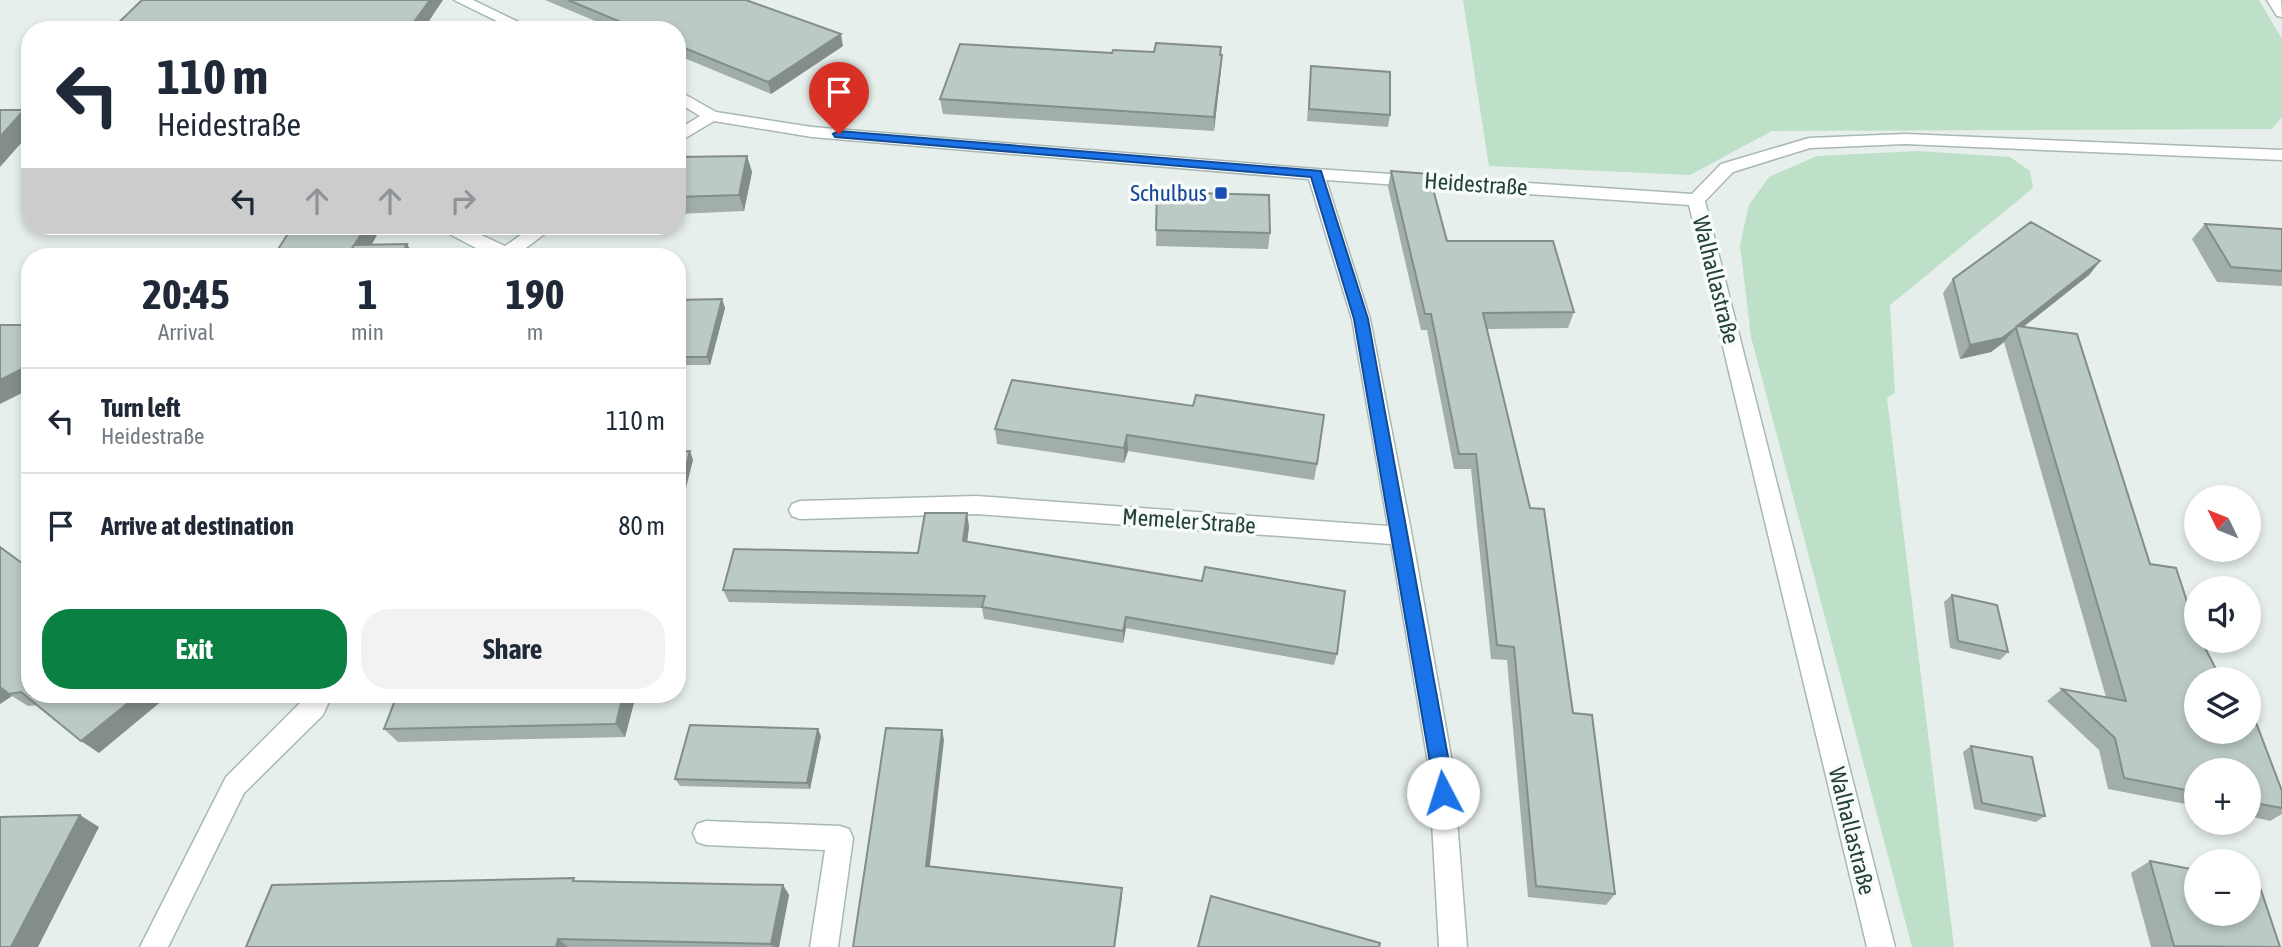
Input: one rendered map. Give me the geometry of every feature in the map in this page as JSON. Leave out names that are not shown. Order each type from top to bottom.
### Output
[{"type":"street","points":[[461,0],[508,21]]},
{"type":"street","points":[[2274,0],[2282,13]]},
{"type":"street","name":"Heidestraße","points":[[686,101],[711,116],[813,132],[1316,174],[1696,200]]},
{"type":"street","points":[[686,132],[711,116]]},
{"type":"street","name":"Walhallastraße","points":[[1881,947],[1696,200],[1727,167],[1809,143],[1905,139],[2282,155]]},
{"type":"street","points":[[1316,174],[1361,319],[1401,536],[1441,768],[1453,947]]},
{"type":"street","points":[[465,235],[490,248]]},
{"type":"street","points":[[513,248],[532,235]]},
{"type":"street","name":"Memeler Straße","points":[[800,510],[976,505],[1401,536]]},
{"type":"street","points":[[155,947],[235,785],[316,703]]},
{"type":"street","points":[[706,833],[840,838],[824,947]]},
{"type":"green space","points":[[1463,0],[2259,0],[2282,39],[2282,117],[2272,129],[1772,131],[1690,175],[1489,166]]},
{"type":"green space","points":[[1918,151],[2010,157],[2030,171],[2033,188],[1890,305],[1895,393],[1887,398],[1954,947],[1912,947],[1751,337],[1740,245],[1749,205],[1769,177],[1817,156]]},
{"type":"building","points":[[142,0],[430,0],[415,21],[120,21]]},
{"type":"building","points":[[568,0],[746,0],[841,34],[768,82],[686,49],[686,21],[618,21]]},
{"type":"building","points":[[1156,43],[1221,47],[1214,117],[940,99],[960,44],[1112,53],[1113,50],[1154,52]]},
{"type":"building","points":[[1311,66],[1390,72],[1390,115],[1309,109]]},
{"type":"building","points":[[0,110],[21,110],[21,113],[0,137]]},
{"type":"building","points":[[747,156],[739,195],[686,197],[686,157]]},
{"type":"building","points":[[1391,171],[1429,174],[1447,241],[1553,241],[1574,312],[1483,313],[1530,508],[1544,509],[1573,713],[1592,715],[1615,894],[1536,886],[1514,647],[1497,645],[1476,454],[1459,454],[1431,314],[1425,314]]},
{"type":"building","points":[[1157,192],[1269,195],[1270,233],[1156,230]]},
{"type":"building","points":[[2031,222],[2100,261],[2017,326],[2077,334],[2150,564],[2176,568],[2184,592],[2184,653],[2208,653],[2215,667],[2184,667],[2184,744],[2261,744],[2261,736],[2282,791],[2282,808],[2261,804],[2261,758],[2184,758],[2184,790],[2124,778],[2115,738],[2062,689],[2126,701],[2016,328],[2002,338],[1970,345],[1953,279]]},
{"type":"building","points":[[2205,224],[2282,229],[2282,271],[2231,267]]},
{"type":"building","points":[[287,235],[360,235],[353,248],[279,248]]},
{"type":"building","points":[[407,244],[405,248],[352,248],[354,245]]},
{"type":"building","points":[[722,299],[707,357],[686,357],[686,300]]},
{"type":"building","points":[[0,325],[21,325],[21,370],[0,380]]},
{"type":"building","points":[[1012,380],[1193,406],[1196,395],[1324,415],[1317,464],[1127,435],[1124,448],[995,429]]},
{"type":"building","points":[[925,513],[967,513],[963,541],[1202,581],[1205,567],[1345,591],[1337,654],[1126,617],[1123,631],[982,607],[985,596],[723,590],[734,549],[918,553]]},
{"type":"building","points":[[0,547],[21,562],[21,692],[9,694],[0,687]]},
{"type":"building","points":[[1952,595],[1997,605],[2008,652],[1958,641]]},
{"type":"building","points":[[34,703],[128,703],[81,741]]},
{"type":"building","points":[[394,703],[621,703],[616,724],[384,729]]},
{"type":"building","points":[[690,725],[818,729],[807,783],[675,779]]},
{"type":"building","points":[[886,728],[942,730],[926,866],[1122,888],[1114,947],[853,947]]},
{"type":"building","points":[[1971,746],[2032,757],[2045,816],[1982,803]]},
{"type":"building","points":[[80,815],[11,947],[0,947],[0,817]]},
{"type":"building","points":[[2150,861],[2184,868],[2184,926],[2261,926],[2261,890],[2280,947],[2174,946]]},
{"type":"building","points":[[574,878],[573,881],[783,885],[771,944],[558,939],[556,947],[246,947],[272,885]]},
{"type":"building","points":[[1211,896],[1380,943],[1379,947],[1198,947]]},
{"type":"place","name":"Schulbus","points":[[1221,193]]},
{"type":"route","points":[[839,134],[1316,174],[1361,319],[1401,536],[1443,793]]}]
